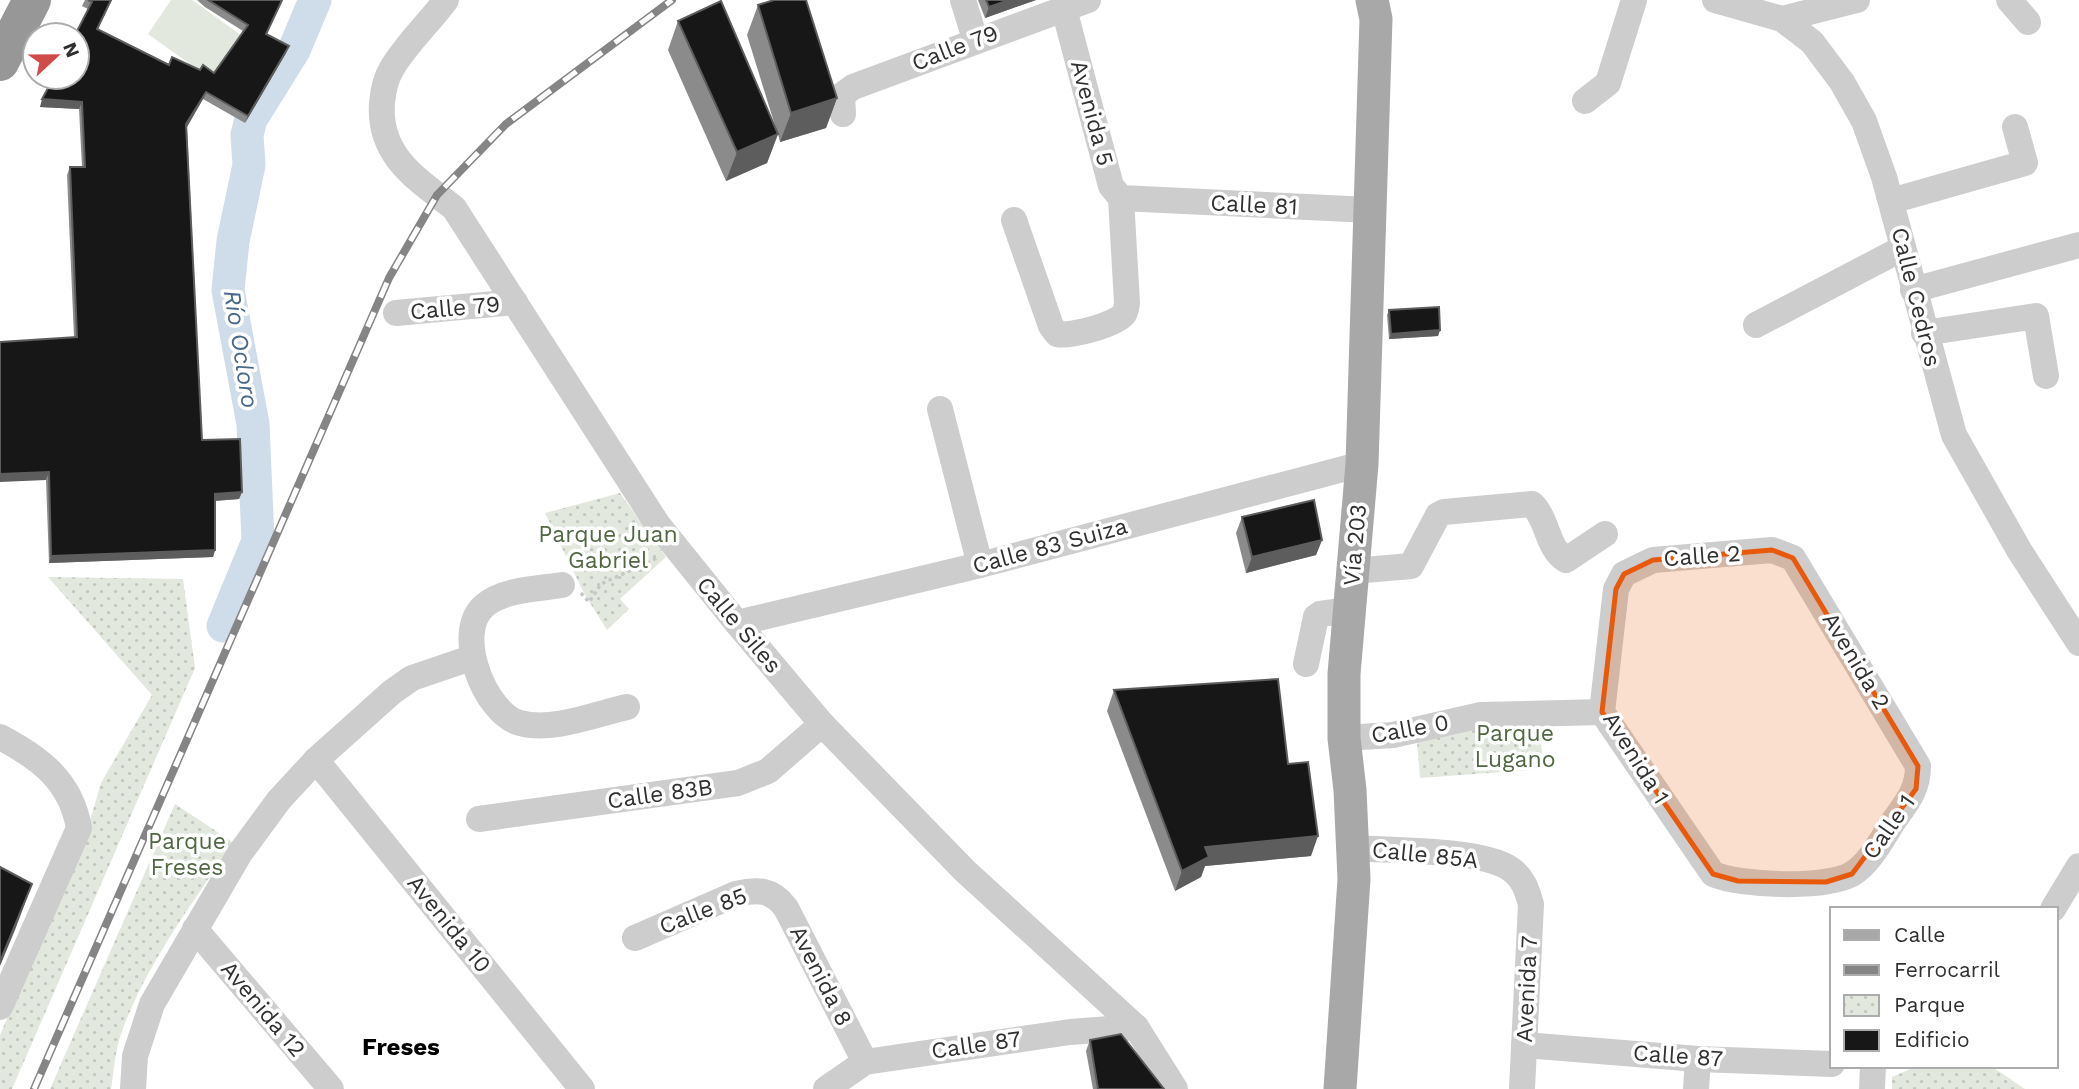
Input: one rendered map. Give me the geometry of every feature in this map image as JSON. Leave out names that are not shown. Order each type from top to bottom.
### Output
[{"type":"highway","points":[[0,62],[32,0]]},
{"type":"main road","name":"Vía 203","points":[[1340,1089],[1351,948],[1353,848],[1344,738],[1343,674],[1362,464],[1376,19],[1372,0]]},
{"type":"street","name":"Calle Siles","points":[[446,0],[391,69],[383,91],[381,120],[389,149],[420,184],[454,208],[658,525],[737,623],[822,723],[965,871],[1136,1027],[1175,1089]]},
{"type":"street","points":[[963,0],[975,39]]},
{"type":"street","points":[[1585,101],[1608,83],[1634,0]]},
{"type":"street","name":"Calle Cedros","points":[[1715,0],[1782,19],[1812,42],[1842,82],[1864,121],[1891,201],[1924,333],[1954,435],[2008,532],[2062,621],[2079,643]]},
{"type":"street","points":[[1782,19],[1842,6],[1857,0]]},
{"type":"street","points":[[2010,0],[2028,22]]},
{"type":"street","name":"Calle 79","points":[[843,114],[842,95],[853,87],[975,39],[1076,4]]},
{"type":"street","name":"Avenida 5","points":[[1076,4],[1111,186],[1129,199]]},
{"type":"street","points":[[1891,201],[2025,163],[2015,127]]},
{"type":"street","points":[[1014,220],[1051,326],[1057,334],[1067,336],[1115,320],[1124,314],[1128,303],[1129,199]]},
{"type":"street","name":"Calle 81","points":[[1129,199],[1370,210]]},
{"type":"street","points":[[1913,290],[2079,244]]},
{"type":"street","points":[[1756,325],[1903,248]]},
{"type":"street","name":"Calle 79","points":[[396,313],[515,302]]},
{"type":"street","points":[[1924,333],[2036,316],[2046,376]]},
{"type":"street","points":[[940,409],[980,565]]},
{"type":"street","name":"Calle 83 Suiza","points":[[737,623],[980,565],[1362,464]]},
{"type":"street","points":[[1353,570],[1411,566],[1438,515],[1444,512],[1532,503],[1543,514],[1556,551],[1566,560],[1605,534]]},
{"type":"street","name":"Calle 2","points":[[1624,574],[1653,560],[1784,552]]},
{"type":"street","name":"Avenida 2","points":[[1784,552],[1793,558],[1914,757],[1918,775]]},
{"type":"street","name":"Avenida 1","points":[[1624,574],[1616,589],[1602,712],[1704,863],[1713,874],[1727,880]]},
{"type":"street","points":[[562,585],[509,594],[485,605],[472,622],[471,658],[505,714],[519,723],[554,723],[627,707]]},
{"type":"street","points":[[1306,664],[1316,617],[1320,614],[1349,610]]},
{"type":"street","points":[[133,1089],[135,1056],[152,1004],[240,853],[279,800],[316,760],[385,698],[412,678],[471,658]]},
{"type":"street","name":"Calle 0","points":[[1344,738],[1393,736],[1481,715],[1602,712]]},
{"type":"street","name":"Calle 83B","points":[[479,819],[738,783],[768,771],[822,723]]},
{"type":"street","points":[[0,737],[37,757],[62,782],[76,810],[79,828],[0,1007]]},
{"type":"street","name":"Avenida 10","points":[[316,760],[582,1089]]},
{"type":"street","name":"Calle 1","points":[[1727,880],[1826,882],[1852,874],[1867,860],[1916,789],[1918,775]]},
{"type":"street","name":"Calle 85A","points":[[1353,848],[1487,860],[1508,867],[1527,889]]},
{"type":"street","points":[[2054,907],[2079,866]]},
{"type":"street","name":"Avenida 7","points":[[1522,1089],[1531,904],[1527,889]]},
{"type":"street","name":"Calle 85","points":[[635,937],[736,894],[754,890],[771,893]]},
{"type":"street","name":"Avenida 8","points":[[771,893],[786,908],[866,1062]]},
{"type":"street","name":"Avenida 12","points":[[195,929],[331,1089]]},
{"type":"street","name":"Calle 87","points":[[826,1089],[866,1062],[1070,1032],[1136,1027]]},
{"type":"street","name":"Calle 87","points":[[1524,1045],[1698,1059],[1830,1064]]},
{"type":"street","points":[[1696,1089],[1698,1059]]},
{"type":"street","points":[[1871,1089],[1873,1068]]},
{"type":"path","points":[[562,585],[569,579],[589,602],[601,584],[658,559],[653,553]]},
{"type":"highlighted area","points":[[1772,550],[1793,558],[1918,766],[1916,789],[1852,874],[1826,882],[1738,881],[1713,874],[1602,712],[1616,589],[1624,574],[1653,560]]},
{"type":"green space","points":[[171,0],[192,0],[241,35],[211,79],[148,34]]},
{"type":"green space","name":"Parque Juan Gabriel","points":[[620,493],[666,557],[620,599],[629,609],[607,630],[585,595],[545,513]]},
{"type":"green space","points":[[48,577],[183,579],[195,668],[12,1089],[0,1089],[0,1035],[89,824],[101,783],[152,695]]},
{"type":"green space","name":"Parque Lugano","points":[[1537,720],[1545,769],[1420,778],[1417,741],[1484,725]]},
{"type":"green space","name":"Parque Freses","points":[[175,804],[234,843],[172,934],[145,981],[120,1038],[111,1089],[50,1089]]},
{"type":"green space","points":[[1912,1068],[1994,1068],[2025,1089],[1892,1089],[1892,1077]]},
{"type":"building","points":[[88,0],[111,0],[97,29],[169,65],[172,57],[200,70],[203,65],[214,73],[248,25],[208,0],[282,0],[266,34],[289,46],[248,116],[206,92],[186,124],[202,440],[240,439],[242,492],[215,494],[215,550],[51,556],[49,472],[0,474],[0,342],[77,337],[70,167],[85,167],[82,102],[42,99],[46,91],[91,91],[91,21],[82,21],[92,2]]},
{"type":"building","points":[[774,0],[806,0],[837,98],[791,113],[758,5]]},
{"type":"building","points":[[986,0],[1009,0],[989,7]]},
{"type":"building","points":[[721,1],[778,134],[737,152],[678,21]]},
{"type":"building","points":[[1439,307],[1440,330],[1391,334],[1389,310]]},
{"type":"building","points":[[1314,500],[1322,540],[1252,557],[1242,517]]},
{"type":"building","points":[[1278,679],[1288,764],[1308,762],[1318,836],[1205,847],[1209,857],[1182,871],[1114,690]]},
{"type":"building","points":[[0,867],[32,884],[0,963]]},
{"type":"building","points":[[1121,1034],[1164,1089],[1098,1089],[1090,1040]]},
{"type":"waterway","name":"Río Ocloro","points":[[223,626],[258,541],[253,424],[228,290],[233,241],[249,165],[247,135],[251,119],[294,50],[315,0]]},
{"type":"railway","points":[[34,1089],[389,278],[437,195],[506,124],[672,0]]},
{"type":"district","name":"Freses","points":[[401,1047]]}]
